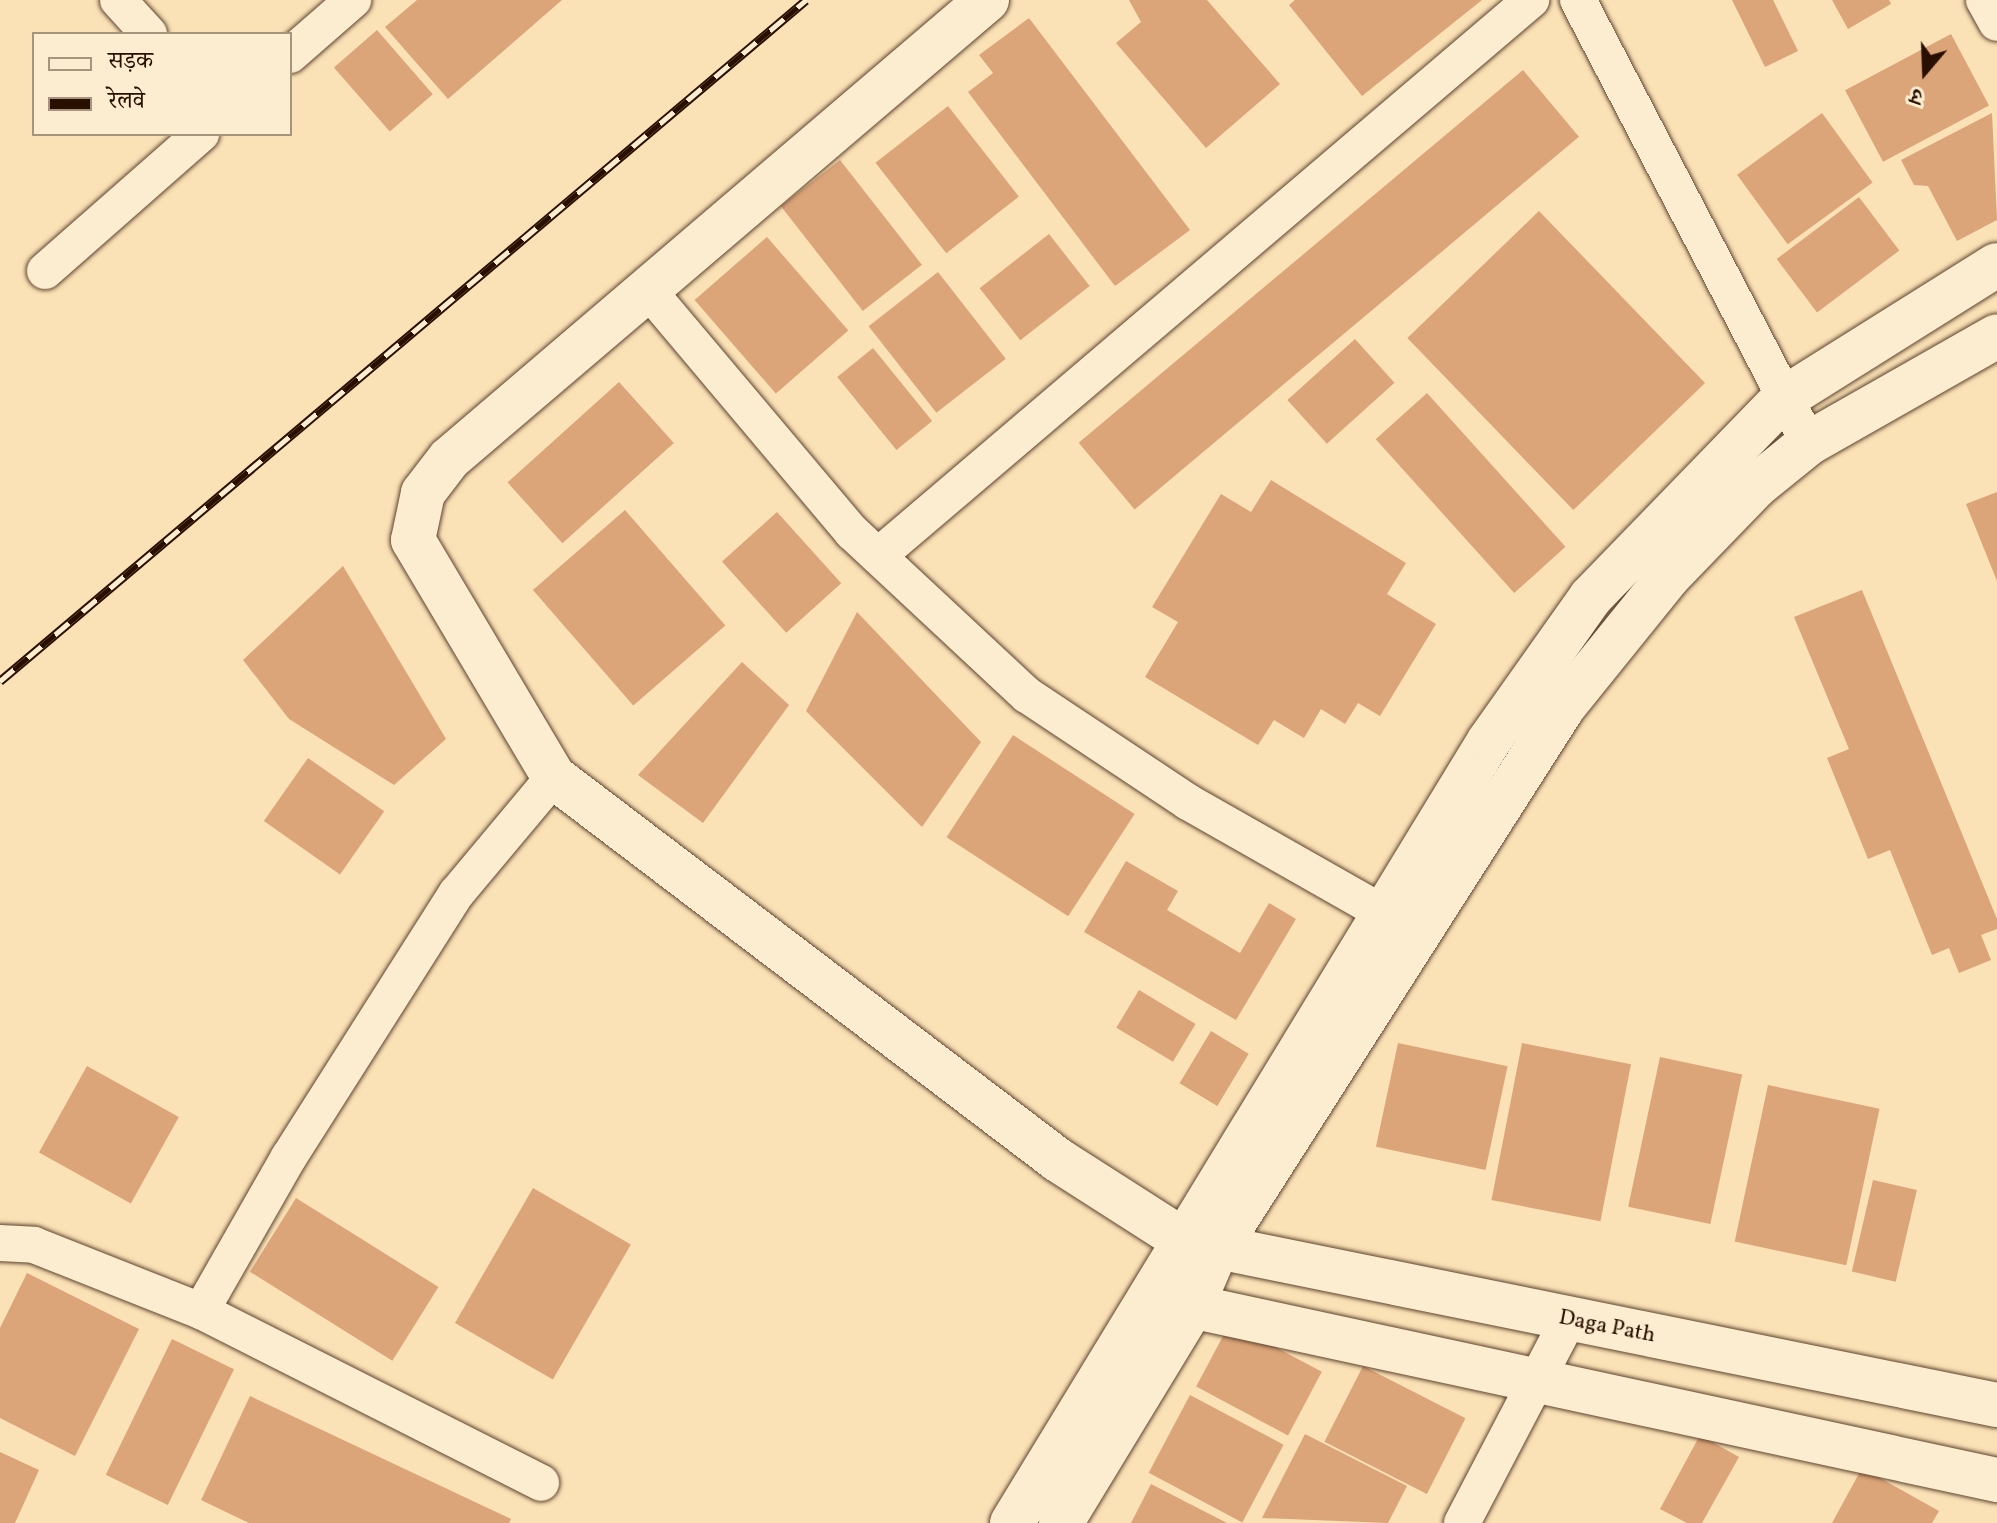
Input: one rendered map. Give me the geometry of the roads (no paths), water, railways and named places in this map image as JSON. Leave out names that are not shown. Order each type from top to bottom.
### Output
[{"type":"street","points":[[118,0],[147,32]]},
{"type":"street","points":[[292,53],[353,0]]},
{"type":"street","points":[[987,0],[449,459],[423,493],[413,540],[554,777],[1058,1160],[1200,1246]]},
{"type":"street","points":[[878,556],[1531,0]]},
{"type":"street","points":[[1578,0],[1783,399],[1809,443]]},
{"type":"street","points":[[1984,0],[1997,23]]},
{"type":"street","points":[[45,271],[199,136]]},
{"type":"street","points":[[1401,923],[1489,741],[1591,597],[1783,399],[1997,265]]},
{"type":"street","points":[[648,290],[878,556],[1027,695],[1188,802],[1401,923]]},
{"type":"street","points":[[1012,1523],[1150,1295],[1200,1246],[1401,923],[1564,706],[1668,577],[1809,443],[1997,336]]},
{"type":"street","points":[[201,1311],[289,1157],[456,894],[554,777]]},
{"type":"street","points":[[0,1243],[34,1245],[201,1311],[541,1483]]},
{"type":"street","points":[[1061,1523],[1191,1309],[1200,1246]]},
{"type":"street","name":"Daga Path","points":[[1200,1246],[1997,1405]]},
{"type":"street","points":[[1150,1295],[1191,1309],[1535,1385],[1997,1480]]},
{"type":"street","points":[[1462,1523],[1568,1320]]},
{"type":"railway","points":[[0,681],[806,0]]}]
